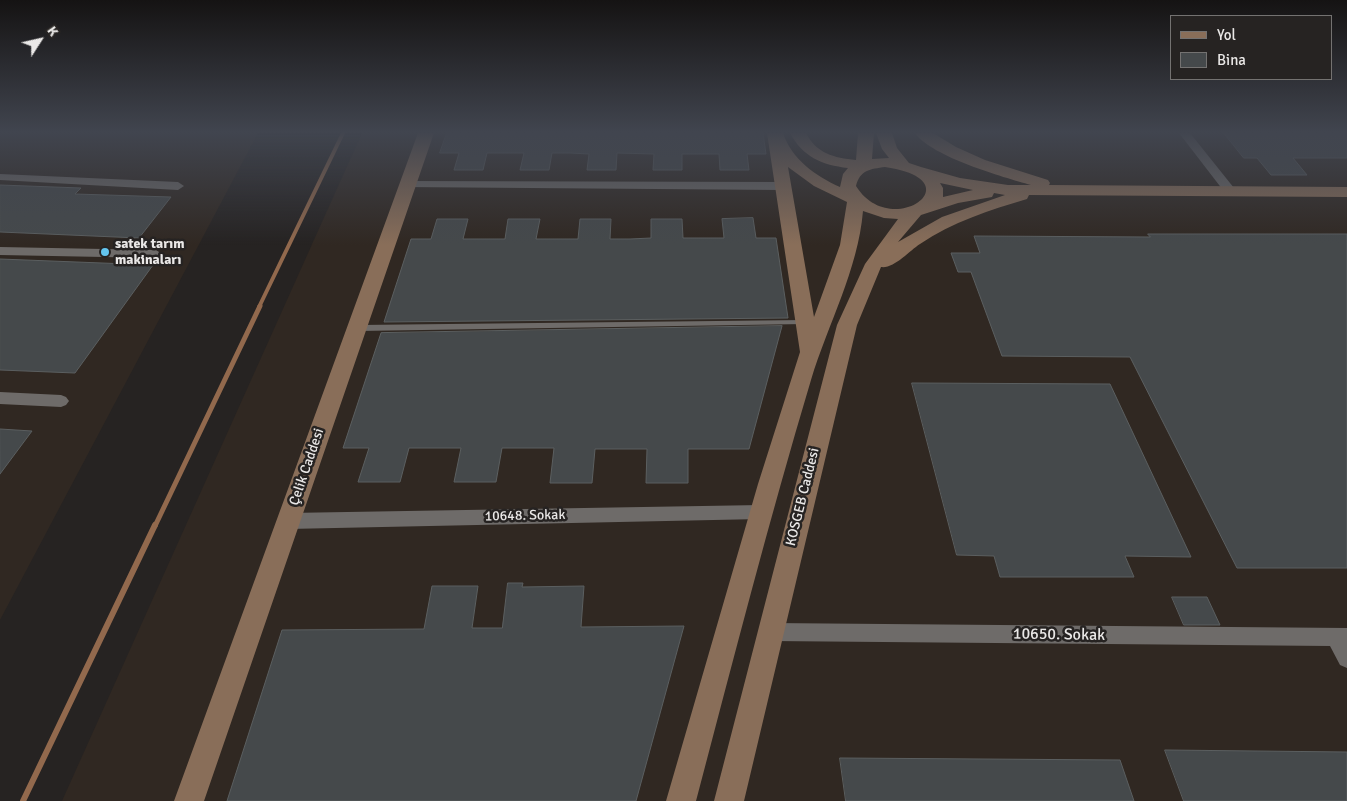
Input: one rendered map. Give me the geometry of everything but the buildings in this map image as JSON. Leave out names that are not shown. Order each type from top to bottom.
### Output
[{"type":"main road","name":"Çelik Caddesi","points":[[189,801],[412,170]]},
{"type":"main road","points":[[780,170],[810,352]]},
{"type":"main road","points":[[802,170],[832,190],[856,199],[868,207],[884,212],[901,214],[956,198],[1008,190]]},
{"type":"main road","points":[[681,801],[761,512],[810,352],[849,247],[854,225],[856,199],[848,186],[848,180],[850,174],[855,170]]},
{"type":"main road","points":[[916,170],[964,184],[1008,190],[1347,192]]},
{"type":"main road","points":[[1002,170],[1066,190]]},
{"type":"main road","points":[[920,172],[930,181],[934,191],[932,200],[920,210]]},
{"type":"main road","points":[[863,281],[896,251],[934,226],[970,210],[1036,190]]},
{"type":"main road","name":"KOSGEB Caddesi","points":[[729,801],[838,354],[863,281],[883,247],[920,210]]},
{"type":"street","points":[[1213,170],[1230,192]]},
{"type":"street","points":[[0,177],[178,186]]},
{"type":"street","points":[[407,185],[782,186]]},
{"type":"street","points":[[0,251],[156,254]]},
{"type":"street","points":[[0,398],[61,401]]},
{"type":"street","name":"10648. Sokak","points":[[288,521],[761,512]]},
{"type":"street","name":"10650. Sokak","points":[[770,632],[1341,637]]},
{"type":"street","points":[[1341,637],[1347,658]]},
{"type":"lane","points":[[357,328],[805,322]]},
{"type":"shaded area","points":[[0,170],[238,170],[0,620]]},
{"type":"shaded area","points":[[345,170],[1347,170],[1347,801],[62,801]]},
{"type":"waterway","points":[[259,307],[325,170]]},
{"type":"waterway","points":[[155,526],[260,306]]},
{"type":"waterway","points":[[23,801],[155,525]]},
{"type":"place","name":"satek tarım makinaları","points":[[105,252]]}]
